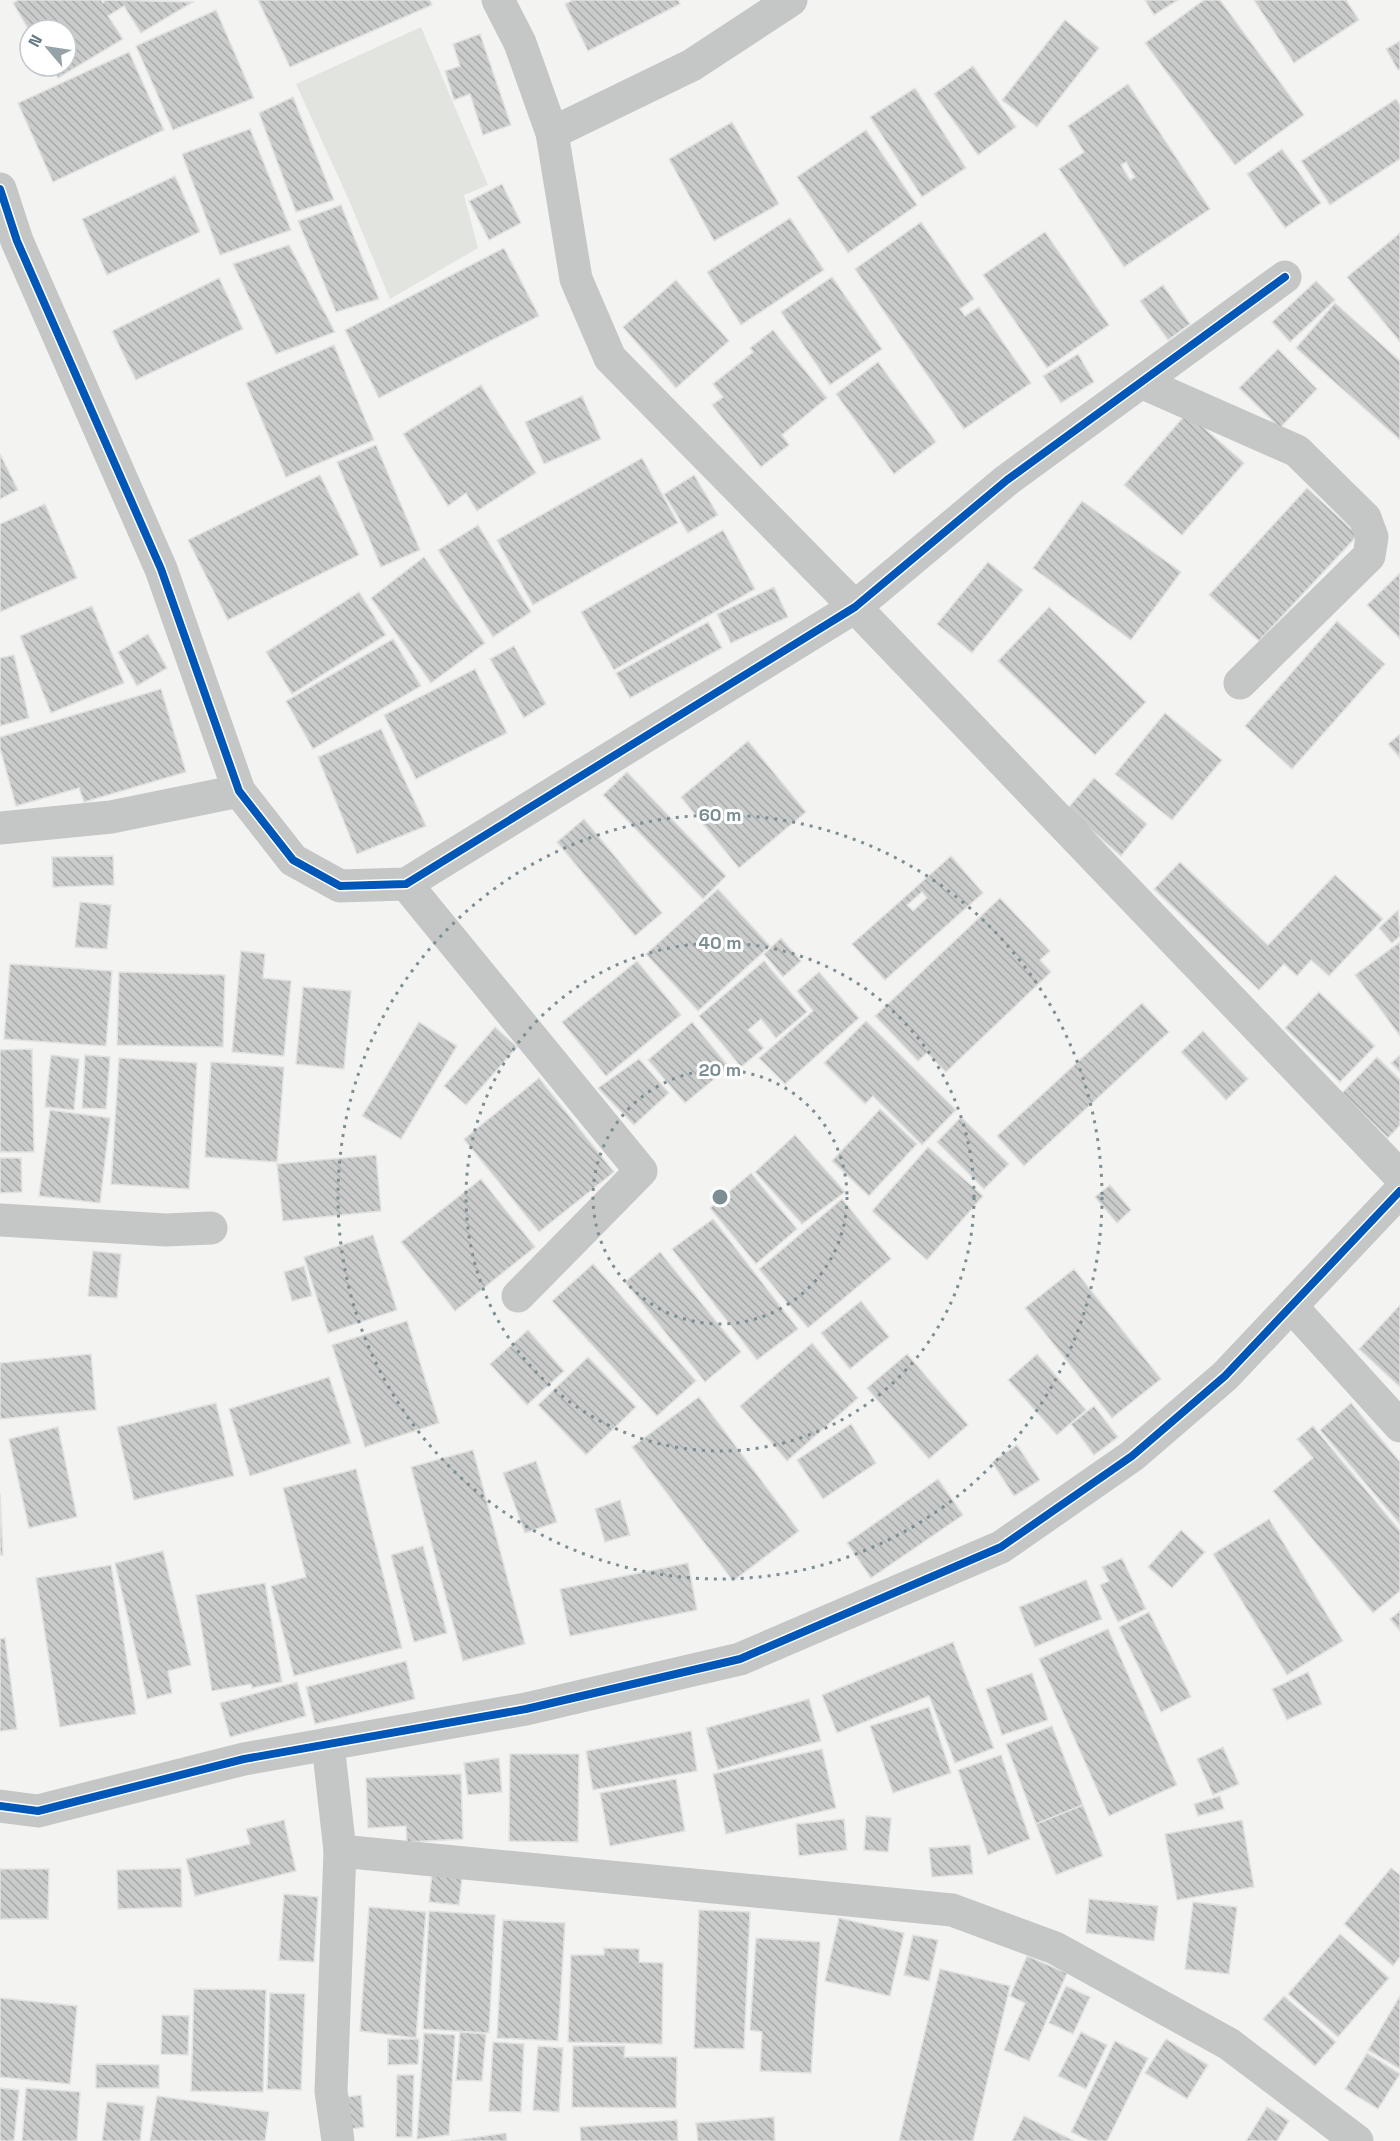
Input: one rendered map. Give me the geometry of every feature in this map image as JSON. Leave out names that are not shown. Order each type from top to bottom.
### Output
[{"type":"street","points":[[498,0],[520,43],[552,133],[576,279],[610,358],[855,607],[1400,1176]]},
{"type":"street","points":[[552,133],[692,66],[791,0]]},
{"type":"street","points":[[0,189],[17,241],[161,568],[239,791],[293,860],[340,886],[406,884],[855,607],[1007,480],[1285,278]]},
{"type":"street","points":[[1143,383],[1298,451],[1365,518],[1372,537],[1369,556],[1240,683]]},
{"type":"street","points":[[0,828],[111,817],[239,791]]},
{"type":"street","points":[[406,884],[641,1171],[518,1296]]},
{"type":"street","points":[[0,1806],[38,1811],[244,1759],[526,1709],[740,1659],[1001,1547],[1132,1456],[1226,1376],[1400,1191]]},
{"type":"street","points":[[0,1220],[166,1230],[211,1228]]},
{"type":"street","points":[[1292,1306],[1400,1426]]},
{"type":"street","points":[[328,1744],[340,1851],[331,2091],[338,2141]]},
{"type":"street","points":[[340,1851],[952,1910],[1055,1948],[1229,2044],[1357,2141]]},
{"type":"shaded area","points":[[421,27],[488,185],[464,195],[478,248],[390,299],[348,198],[296,84]]},
{"type":"building","points":[[18,0],[101,0],[103,3],[105,0],[193,2],[141,33],[124,6],[108,16],[123,39],[78,66],[78,18],[22,18],[13,3]]},
{"type":"building","points":[[258,0],[430,0],[432,5],[290,67]]},
{"type":"building","points":[[573,0],[678,0],[680,4],[588,51],[565,4]]},
{"type":"building","points":[[1145,0],[1178,0],[1154,15]]},
{"type":"building","points":[[1204,0],[1220,0],[1304,115],[1235,165],[1145,43]]},
{"type":"building","points":[[1254,0],[1346,0],[1359,20],[1294,63]]},
{"type":"building","points":[[216,10],[254,98],[173,130],[136,46]]},
{"type":"building","points":[[1065,20],[1099,48],[1037,127],[1002,100]]},
{"type":"building","points":[[480,34],[511,125],[483,135],[470,94],[454,100],[445,71],[460,66],[453,44]]},
{"type":"building","points":[[1400,41],[1400,69],[1398,70],[1386,49]]},
{"type":"building","points":[[129,52],[164,130],[53,182],[18,103],[72,78],[78,78],[78,75]]},
{"type":"building","points":[[973,66],[1016,127],[978,155],[934,94]]},
{"type":"building","points":[[1128,84],[1210,209],[1124,267],[1059,169],[1084,152],[1068,126]],"holes":[[[1126,162],[1135,177],[1130,180],[1121,165]]]},
{"type":"building","points":[[915,88],[966,168],[922,197],[870,117]]},
{"type":"building","points":[[293,97],[334,200],[296,212],[259,113]]},
{"type":"building","points":[[1396,99],[1400,105],[1400,159],[1330,205],[1301,161]]},
{"type":"building","points":[[732,122],[779,204],[714,241],[669,159]]},
{"type":"building","points":[[250,129],[291,230],[220,255],[182,154]]},
{"type":"building","points":[[866,130],[917,205],[848,253],[797,177]]},
{"type":"building","points":[[1282,149],[1321,203],[1285,228],[1247,174]]},
{"type":"building","points":[[175,176],[200,232],[107,275],[82,219]]},
{"type":"building","points":[[502,184],[521,223],[489,240],[469,201]]},
{"type":"building","points":[[341,205],[379,299],[336,312],[298,221]]},
{"type":"building","points":[[790,218],[824,270],[741,325],[707,272]]},
{"type":"building","points":[[921,222],[974,299],[960,309],[965,316],[979,307],[1031,383],[964,429],[855,269]]},
{"type":"building","points":[[1045,232],[1109,325],[1047,368],[983,275]]},
{"type":"building","points":[[1400,233],[1400,342],[1347,277]]},
{"type":"building","points":[[289,245],[335,332],[276,354],[233,264]]},
{"type":"building","points":[[504,248],[539,316],[379,398],[345,330]]},
{"type":"building","points":[[832,277],[882,349],[830,385],[781,312]]},
{"type":"building","points":[[219,278],[243,329],[136,380],[112,331]]},
{"type":"building","points":[[676,280],[729,341],[676,388],[623,327]]},
{"type":"building","points":[[1316,281],[1335,300],[1290,342],[1272,322]]},
{"type":"building","points":[[1163,285],[1190,324],[1168,340],[1140,301]]},
{"type":"building","points":[[1335,303],[1400,361],[1400,440],[1296,348]]},
{"type":"building","points":[[773,330],[827,398],[782,435],[789,445],[761,467],[712,405],[723,397],[713,384],[753,352],[750,348]]},
{"type":"building","points":[[334,345],[374,440],[286,477],[246,383]]},
{"type":"building","points":[[1278,349],[1317,389],[1280,428],[1239,388]]},
{"type":"building","points":[[1078,354],[1094,382],[1061,403],[1043,376]]},
{"type":"building","points":[[878,362],[936,442],[894,474],[836,394]]},
{"type":"building","points":[[481,385],[536,473],[477,511],[466,493],[448,506],[403,434]]},
{"type":"building","points":[[582,396],[601,439],[544,464],[525,422]]},
{"type":"building","points":[[1187,413],[1244,463],[1182,535],[1124,485]]},
{"type":"building","points":[[376,445],[420,550],[381,567],[337,462]]},
{"type":"building","points":[[0,454],[18,490],[0,499]]},
{"type":"building","points":[[642,458],[678,523],[533,605],[497,540]]},
{"type":"building","points":[[320,475],[359,555],[228,620],[188,540]]},
{"type":"building","points":[[694,475],[718,515],[688,533],[664,494]]},
{"type":"building","points":[[1307,488],[1358,535],[1259,641],[1209,595]]},
{"type":"building","points":[[1082,501],[1181,572],[1131,640],[1033,568]]},
{"type":"building","points":[[45,504],[77,578],[0,612],[0,524]]},
{"type":"building","points":[[478,525],[531,612],[493,637],[438,550]]},
{"type":"building","points":[[723,530],[755,589],[614,670],[581,612]]},
{"type":"building","points":[[424,557],[485,643],[431,683],[371,598]]},
{"type":"building","points":[[988,562],[1023,590],[972,653],[937,624]]},
{"type":"building","points":[[1400,573],[1400,639],[1367,605]]},
{"type":"building","points":[[774,587],[788,617],[731,643],[717,614]]},
{"type":"building","points":[[359,592],[386,635],[292,694],[266,652]]},
{"type":"building","points":[[92,606],[124,683],[51,713],[20,636]]},
{"type":"building","points":[[1049,607],[1146,702],[1095,755],[998,661]]},
{"type":"building","points":[[1337,621],[1385,664],[1292,769],[1245,726]]},
{"type":"building","points":[[708,622],[722,648],[630,698],[616,673]]},
{"type":"building","points":[[148,634],[167,668],[137,686],[118,652]]},
{"type":"building","points":[[393,639],[421,686],[313,749],[286,701]]},
{"type":"building","points":[[514,646],[546,704],[524,718],[490,659]]},
{"type":"building","points":[[14,655],[29,718],[0,726],[0,658]]},
{"type":"building","points":[[475,669],[507,733],[416,779],[384,715]]},
{"type":"building","points":[[161,689],[186,772],[84,802],[79,788],[16,806],[0,748],[0,737]]},
{"type":"building","points":[[1165,713],[1222,760],[1172,820],[1115,774]]},
{"type":"building","points":[[381,729],[426,826],[357,854],[318,757]]},
{"type":"building","points":[[1400,734],[1400,758],[1388,744]]},
{"type":"building","points":[[748,741],[806,812],[739,868],[681,797]]},
{"type":"building","points":[[627,772],[726,876],[703,899],[603,795]]},
{"type":"building","points":[[1094,778],[1147,824],[1121,856],[1067,809]]},
{"type":"building","points":[[584,819],[662,913],[635,936],[557,842]]},
{"type":"building","points":[[113,856],[114,885],[53,887],[52,857]]},
{"type":"building","points":[[951,856],[983,893],[885,980],[852,944]],"holes":[[[922,892],[927,898],[913,911],[907,905]]]},
{"type":"building","points":[[1180,862],[1268,945],[1335,875],[1383,919],[1329,976],[1311,960],[1297,976],[1284,964],[1259,990],[1154,889]]},
{"type":"building","points":[[718,889],[770,946],[698,1011],[646,954]]},
{"type":"building","points":[[1000,898],[1050,951],[1040,960],[1051,972],[946,1072],[927,1053],[918,1061],[875,1016]]},
{"type":"building","points":[[80,902],[111,905],[107,949],[75,947]]},
{"type":"building","points":[[1398,910],[1400,936],[1392,943],[1379,928]]},
{"type":"building","points":[[781,938],[801,961],[783,977],[764,954]]},
{"type":"building","points":[[1400,942],[1400,1036],[1355,975]]},
{"type":"building","points":[[241,951],[265,954],[263,978],[291,981],[284,1056],[232,1052]]},
{"type":"building","points":[[637,961],[681,1015],[606,1076],[562,1022]]},
{"type":"building","points":[[764,961],[807,1012],[776,1038],[761,1019],[748,1030],[764,1048],[741,1067],[699,1016]]},
{"type":"building","points":[[10,964],[112,971],[106,1046],[4,1039]]},
{"type":"building","points":[[119,972],[225,975],[223,1047],[117,1045]]},
{"type":"building","points":[[819,972],[859,1018],[785,1084],[759,1058],[813,1011],[797,991]]},
{"type":"building","points":[[303,987],[351,991],[344,1069],[296,1064]]},
{"type":"building","points":[[1319,992],[1375,1046],[1340,1082],[1285,1028]]},
{"type":"building","points":[[1142,1003],[1169,1032],[1024,1166],[997,1136]]},
{"type":"building","points":[[866,1021],[956,1110],[922,1145],[873,1096],[865,1104],[824,1063]]},
{"type":"building","points":[[419,1022],[457,1046],[401,1139],[362,1116]]},
{"type":"building","points":[[692,1022],[729,1067],[685,1103],[648,1060]]},
{"type":"building","points":[[495,1027],[517,1047],[466,1105],[444,1086]]},
{"type":"building","points":[[1203,1031],[1248,1079],[1226,1100],[1181,1052]]},
{"type":"building","points":[[32,1049],[34,1152],[0,1152],[0,1050]]},
{"type":"building","points":[[51,1055],[79,1059],[74,1110],[45,1107]]},
{"type":"building","points":[[85,1055],[110,1057],[106,1109],[82,1108]]},
{"type":"building","points":[[1400,1055],[1400,1072],[1391,1063]]},
{"type":"building","points":[[1377,1057],[1400,1080],[1400,1125],[1388,1138],[1342,1093]]},
{"type":"building","points":[[119,1058],[197,1063],[189,1189],[111,1184]]},
{"type":"building","points":[[639,1059],[669,1093],[634,1125],[598,1088]]},
{"type":"building","points":[[211,1062],[284,1067],[277,1162],[205,1157]]},
{"type":"building","points":[[539,1078],[614,1172],[539,1232],[464,1139]]},
{"type":"building","points":[[880,1109],[917,1144],[869,1196],[832,1161]]},
{"type":"building","points":[[50,1110],[110,1118],[100,1203],[39,1196]]},
{"type":"building","points":[[961,1117],[1009,1164],[984,1189],[937,1142]]},
{"type":"building","points":[[795,1135],[845,1192],[802,1224],[755,1172]]},
{"type":"building","points":[[928,1147],[983,1196],[927,1260],[872,1211]]},
{"type":"building","points":[[376,1155],[381,1211],[283,1221],[277,1164]]},
{"type":"building","points":[[0,1158],[21,1158],[22,1192],[0,1193]]},
{"type":"building","points":[[751,1173],[797,1229],[756,1264],[710,1208]]},
{"type":"building","points":[[481,1179],[535,1247],[455,1311],[401,1242]]},
{"type":"building","points":[[1110,1185],[1131,1210],[1117,1223],[1095,1197]]},
{"type":"building","points":[[842,1199],[891,1259],[808,1328],[759,1269]]},
{"type":"building","points":[[713,1219],[798,1329],[757,1360],[672,1249]]},
{"type":"building","points":[[373,1235],[397,1310],[328,1333],[304,1257]]},
{"type":"building","points":[[93,1251],[121,1254],[117,1298],[88,1296]]},
{"type":"building","points":[[660,1252],[741,1352],[705,1382],[625,1282]]},
{"type":"building","points":[[593,1264],[696,1381],[657,1416],[552,1301]]},
{"type":"building","points":[[304,1266],[312,1296],[292,1301],[284,1272]]},
{"type":"building","points":[[1074,1269],[1161,1379],[1112,1418],[1025,1308]]},
{"type":"building","points":[[861,1301],[889,1337],[850,1369],[821,1333]]},
{"type":"building","points":[[1400,1305],[1400,1387],[1359,1349]]},
{"type":"building","points":[[407,1321],[439,1423],[365,1447],[332,1345]]},
{"type":"building","points":[[528,1330],[564,1371],[527,1405],[490,1364]]},
{"type":"building","points":[[812,1343],[858,1398],[787,1461],[740,1406]]},
{"type":"building","points":[[91,1354],[96,1410],[0,1419],[0,1363]]},
{"type":"building","points":[[907,1354],[968,1425],[929,1459],[867,1388]]},
{"type":"building","points":[[1037,1354],[1086,1410],[1057,1435],[1008,1380]]},
{"type":"building","points":[[588,1357],[636,1407],[586,1455],[538,1405]]},
{"type":"building","points":[[329,1377],[351,1443],[250,1476],[229,1409]]},
{"type":"building","points":[[699,1397],[799,1531],[733,1581],[632,1447]]},
{"type":"building","points":[[216,1403],[234,1476],[134,1500],[117,1427]]},
{"type":"building","points":[[1351,1403],[1400,1462],[1400,1524],[1320,1430]]},
{"type":"building","points":[[1094,1406],[1118,1437],[1094,1455],[1071,1424]]},
{"type":"building","points":[[851,1424],[876,1463],[823,1499],[797,1460]]},
{"type":"building","points":[[1313,1426],[1400,1531],[1400,1591],[1373,1613],[1273,1491],[1313,1458],[1297,1439]]},
{"type":"building","points":[[58,1427],[77,1517],[29,1528],[9,1439]]},
{"type":"building","points":[[1017,1445],[1040,1480],[1014,1496],[992,1462]]},
{"type":"building","points":[[473,1450],[525,1644],[463,1661],[411,1467]]},
{"type":"building","points":[[536,1461],[557,1522],[525,1533],[503,1473]]},
{"type":"building","points":[[356,1469],[402,1648],[294,1676],[271,1586],[306,1577],[283,1488]]},
{"type":"building","points":[[938,1479],[963,1515],[871,1578],[847,1543]]},
{"type":"building","points":[[0,1493],[3,1555],[0,1555]]},
{"type":"building","points":[[620,1500],[630,1535],[605,1542],[595,1509]]},
{"type":"building","points":[[1269,1519],[1343,1641],[1287,1675],[1213,1554]]},
{"type":"building","points":[[1181,1530],[1205,1552],[1172,1588],[1148,1567]]},
{"type":"building","points":[[423,1546],[447,1633],[414,1642],[391,1555]]},
{"type":"building","points":[[163,1551],[191,1665],[168,1671],[172,1693],[147,1699],[115,1563]]},
{"type":"building","points":[[1122,1558],[1146,1609],[1118,1622],[1100,1585],[1109,1581],[1102,1567]]},
{"type":"building","points":[[688,1563],[697,1610],[570,1636],[560,1589]]},
{"type":"building","points":[[111,1565],[136,1714],[60,1727],[36,1578]]},
{"type":"building","points":[[1086,1580],[1102,1619],[1035,1647],[1019,1607]]},
{"type":"building","points":[[265,1583],[282,1682],[252,1688],[251,1684],[212,1691],[196,1595]]},
{"type":"building","points":[[1400,1611],[1400,1631],[1390,1619]]},
{"type":"building","points":[[1149,1612],[1191,1697],[1161,1712],[1119,1627]]},
{"type":"building","points":[[1108,1629],[1177,1785],[1109,1816],[1039,1659]]},
{"type":"building","points":[[5,1638],[17,1729],[0,1731],[0,1639]]},
{"type":"building","points":[[953,1642],[994,1748],[955,1763],[929,1696],[837,1733],[822,1695]]},
{"type":"building","points":[[406,1661],[415,1699],[315,1724],[306,1687]]},
{"type":"building","points":[[1308,1672],[1322,1704],[1287,1720],[1272,1689]]},
{"type":"building","points":[[1032,1673],[1048,1720],[1002,1735],[986,1689]]},
{"type":"building","points":[[297,1682],[306,1716],[230,1737],[220,1703]]},
{"type":"building","points":[[809,1699],[821,1741],[718,1770],[706,1728]]},
{"type":"building","points":[[929,1707],[951,1773],[893,1793],[870,1726]]},
{"type":"building","points":[[1052,1726],[1083,1805],[1036,1824],[1006,1744]]},
{"type":"building","points":[[691,1731],[697,1771],[593,1790],[586,1751]]},
{"type":"building","points":[[1223,1747],[1239,1784],[1213,1795],[1197,1759]]},
{"type":"building","points":[[822,1749],[836,1808],[726,1834],[713,1774]]},
{"type":"building","points":[[510,1754],[579,1754],[578,1842],[509,1841]]},
{"type":"building","points":[[1001,1755],[1030,1839],[988,1855],[958,1770]]},
{"type":"building","points":[[499,1758],[502,1792],[468,1795],[464,1763]]},
{"type":"building","points":[[461,1774],[463,1839],[407,1842],[406,1826],[368,1828],[366,1778]]},
{"type":"building","points":[[676,1779],[685,1831],[610,1846],[600,1793]]},
{"type":"building","points":[[1220,1796],[1224,1809],[1198,1816],[1194,1804]]},
{"type":"building","points":[[1083,1805],[1103,1856],[1056,1875],[1036,1824]]},
{"type":"building","points":[[866,1816],[891,1818],[888,1852],[864,1850]]},
{"type":"building","points":[[844,1819],[847,1850],[799,1856],[796,1824]]},
{"type":"building","points":[[284,1820],[296,1871],[195,1896],[186,1859],[250,1844],[246,1829]]},
{"type":"building","points":[[1242,1820],[1254,1887],[1177,1900],[1165,1834]]},
{"type":"building","points":[[970,1845],[973,1874],[932,1877],[929,1848]]},
{"type":"building","points":[[181,1868],[182,1907],[118,1909],[117,1870]]},
{"type":"building","points":[[1391,1868],[1400,1875],[1400,1957],[1393,1966],[1344,1924]]},
{"type":"building","points":[[0,1869],[49,1869],[48,1919],[0,1919]]},
{"type":"building","points":[[432,1873],[462,1877],[459,1905],[429,1902]]},
{"type":"building","points":[[284,1894],[318,1897],[314,1962],[279,1960]]},
{"type":"building","points":[[1089,1899],[1158,1906],[1154,1941],[1086,1933]]},
{"type":"building","points":[[1193,1902],[1237,1907],[1229,1974],[1185,1969]]},
{"type":"building","points":[[369,1907],[426,1912],[416,2038],[360,2031]]},
{"type":"building","points":[[699,1910],[750,1912],[744,2049],[694,2048]]},
{"type":"building","points":[[429,1911],[495,1915],[489,2033],[423,2029]]},
{"type":"building","points":[[839,1918],[904,1933],[890,1996],[825,1981]]},
{"type":"building","points":[[503,1920],[565,1923],[558,2041],[497,2038]]},
{"type":"building","points":[[1340,1934],[1389,1978],[1338,2037],[1288,1994]]},
{"type":"building","points":[[913,1935],[938,1940],[929,1981],[904,1975]]},
{"type":"building","points":[[756,1938],[820,1942],[811,2073],[760,2071],[762,2032],[750,2030]]},
{"type":"building","points":[[604,1948],[639,1949],[639,1962],[663,1963],[662,2044],[568,2042],[571,1955],[604,1955]]},
{"type":"building","points":[[1027,1956],[1067,1973],[1029,2061],[1004,2050],[1025,2003],[1010,1996]]},
{"type":"building","points":[[940,1969],[1010,1986],[973,2141],[899,2141]]},
{"type":"building","points":[[1066,1986],[1090,1997],[1073,2034],[1049,2023]]},
{"type":"building","points":[[194,1989],[266,1990],[263,2092],[191,2091]]},
{"type":"building","points":[[270,1993],[305,1994],[301,2090],[267,2089]]},
{"type":"building","points":[[1284,1996],[1336,2042],[1315,2066],[1263,2019]]},
{"type":"building","points":[[1400,1996],[1400,2069],[1368,2050]]},
{"type":"building","points":[[0,1998],[77,2006],[70,2084],[0,2077]]},
{"type":"building","points":[[162,2015],[189,2016],[188,2055],[161,2054]]},
{"type":"building","points":[[460,2032],[486,2034],[482,2081],[456,2080]]},
{"type":"building","points":[[1081,2032],[1107,2045],[1086,2089],[1058,2076]]},
{"type":"building","points":[[424,2033],[455,2035],[449,2135],[417,2139]]},
{"type":"building","points":[[388,2039],[419,2039],[418,2064],[388,2065]]},
{"type":"building","points":[[1166,2039],[1208,2065],[1187,2099],[1145,2073]]},
{"type":"building","points":[[1115,2041],[1148,2058],[1107,2141],[1090,2141],[1071,2132]]},
{"type":"building","points":[[493,2042],[524,2044],[521,2112],[489,2111]]},
{"type":"building","points":[[538,2046],[563,2048],[559,2112],[533,2110]]},
{"type":"building","points":[[573,2046],[625,2046],[624,2057],[677,2057],[676,2108],[572,2107]]},
{"type":"building","points":[[1367,2053],[1400,2074],[1378,2109],[1345,2089]]},
{"type":"building","points":[[96,2064],[159,2065],[159,2088],[96,2088]]},
{"type":"building","points":[[397,2075],[414,2075],[412,2137],[396,2137]]},
{"type":"building","points":[[0,2088],[19,2090],[14,2141],[0,2141]]},
{"type":"building","points":[[26,2088],[80,2092],[77,2141],[22,2141]]},
{"type":"building","points":[[361,2095],[364,2127],[344,2130],[340,2098]]},
{"type":"building","points":[[157,2096],[269,2112],[265,2141],[150,2141]]},
{"type":"building","points":[[107,2102],[144,2106],[140,2141],[102,2141]]},
{"type":"building","points":[[1267,2107],[1289,2121],[1277,2141],[1246,2141]]},
{"type":"building","points":[[1024,2116],[1074,2141],[1012,2141]]},
{"type":"building","points":[[774,2117],[775,2141],[698,2141],[696,2123]]},
{"type":"building","points":[[677,2120],[678,2141],[581,2141],[580,2127]]},
{"type":"building","points":[[506,2133],[507,2141],[451,2141]]},
{"type":"cycle path","points":[[0,189],[17,241],[161,569],[239,791],[293,860],[340,886],[406,884],[855,607],[1007,480],[1285,277]]},
{"type":"cycle path","points":[[0,1806],[38,1811],[244,1759],[526,1709],[740,1659],[1001,1547],[1132,1456],[1225,1376],[1400,1191]]}]
